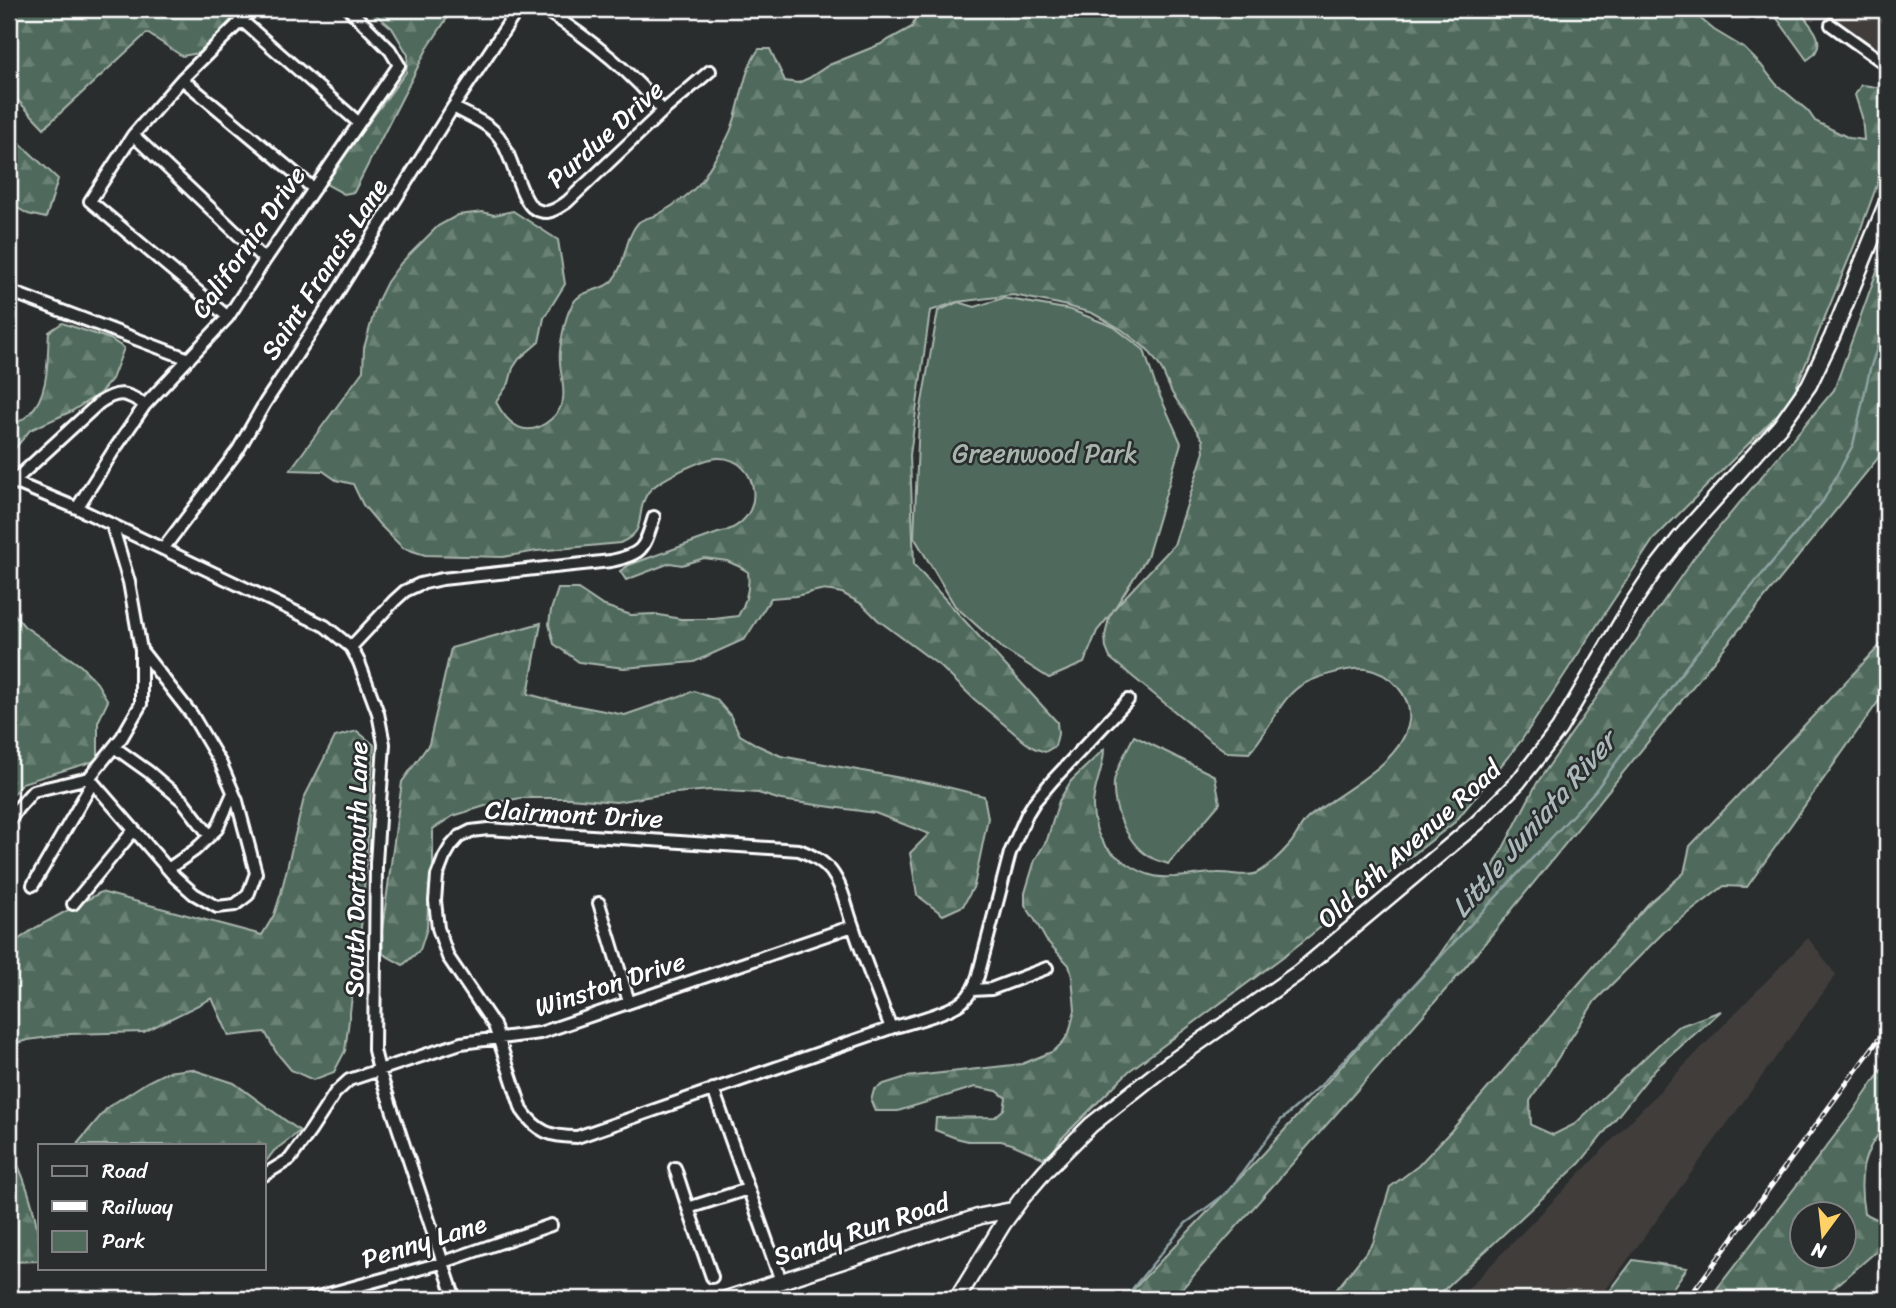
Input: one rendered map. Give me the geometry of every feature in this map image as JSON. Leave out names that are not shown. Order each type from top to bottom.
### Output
[{"type":"main road","name":"Old 6th Avenue Road","points":[[957,1299],[1012,1210],[1051,1164],[1102,1115],[1167,1065],[1298,973],[1478,823],[1518,782],[1559,729],[1654,571],[1775,432],[1809,385],[1832,337],[1887,202]]},
{"type":"main road","name":"Sandy Run Road","points":[[726,1299],[981,1216],[1012,1210]]},
{"type":"street","points":[[228,317],[90,201],[133,135],[182,79],[253,9]]},
{"type":"street","name":"California Drive","points":[[77,508],[145,405],[228,317],[399,65],[390,50],[349,9]]},
{"type":"street","name":"Saint Francis Lane","points":[[163,549],[238,450],[265,402],[518,9]]},
{"type":"street","points":[[542,9],[568,25],[612,61],[650,94],[663,111]]},
{"type":"street","points":[[240,19],[359,124]]},
{"type":"street","points":[[1831,25],[1887,65]]},
{"type":"street","name":"Purdue Drive","points":[[453,107],[495,132],[531,206],[548,212],[567,202],[663,111],[710,71]]},
{"type":"street","points":[[182,79],[314,189]]},
{"type":"street","points":[[133,135],[265,260]]},
{"type":"street","points":[[9,291],[189,359]]},
{"type":"street","points":[[11,480],[111,394],[134,397],[145,405]]},
{"type":"street","name":"South Dartmouth Lane","points":[[11,480],[77,508],[325,626],[351,647],[374,698],[384,744],[376,863],[374,1050],[454,1299]]},
{"type":"street","points":[[351,647],[394,601],[415,586],[442,579],[629,557],[646,544],[654,517]]},
{"type":"street","points":[[33,885],[91,780],[141,704],[141,650],[129,582],[112,525]]},
{"type":"street","points":[[91,780],[168,869],[194,894],[218,907],[235,905],[248,895],[256,873],[237,801],[221,764],[192,715],[141,650]]},
{"type":"street","points":[[972,990],[1010,853],[1027,814],[1053,780],[1128,700]]},
{"type":"street","points":[[114,747],[183,801],[210,836]]},
{"type":"street","points":[[9,821],[33,791],[91,780]]},
{"type":"street","points":[[168,869],[195,850],[217,829],[233,793]]},
{"type":"street","name":"Clairmont Drive","points":[[891,1028],[840,886],[823,862],[799,850],[488,829],[471,831],[458,837],[444,858],[438,876],[435,901],[438,928],[448,957],[494,1025],[522,1110],[529,1120],[550,1135],[577,1137],[952,1008],[965,1000],[972,990],[991,989],[1047,968]]},
{"type":"street","points":[[73,904],[134,830]]},
{"type":"street","points":[[599,904],[629,1002]]},
{"type":"street","name":"Winston Drive","points":[[266,1174],[290,1159],[335,1093],[349,1080],[461,1043],[540,1033],[853,926]]},
{"type":"street","points":[[713,1089],[781,1281]]},
{"type":"street","points":[[675,1168],[712,1277]]},
{"type":"street","points":[[688,1208],[748,1189]]},
{"type":"street","name":"Penny Lane","points":[[310,1299],[441,1263],[551,1225]]},
{"type":"shaded area","points":[[1844,9],[1887,9],[1887,66],[1831,25]]},
{"type":"shaded area","points":[[1808,938],[1836,975],[1599,1299],[1458,1299]]},
{"type":"green space","points":[[9,9],[242,9],[199,53],[182,56],[147,33],[44,128],[9,91]]},
{"type":"green space","points":[[369,9],[453,9],[427,49],[354,192],[344,194],[324,183],[406,72],[408,55],[392,28]]},
{"type":"green space","points":[[919,9],[1689,9],[1714,30],[1744,48],[1776,84],[1808,111],[1815,121],[1849,138],[1864,140],[1862,117],[1855,95],[1861,85],[1878,88],[1887,94],[1887,158],[1790,402],[1653,540],[1521,741],[1455,822],[1284,956],[1129,1071],[1061,1139],[1052,1153],[1043,1158],[1001,1141],[968,1141],[935,1130],[936,1118],[995,1117],[1004,1109],[1006,1098],[997,1091],[975,1087],[898,1111],[875,1111],[871,1101],[874,1090],[906,1077],[1022,1064],[1054,1051],[1069,1033],[1075,1010],[1069,965],[1046,940],[1025,905],[1025,893],[1035,860],[1047,840],[1059,801],[1071,781],[1104,749],[1093,799],[1097,829],[1111,852],[1141,871],[1162,877],[1212,873],[1254,874],[1283,852],[1308,818],[1382,764],[1404,737],[1409,721],[1407,702],[1391,680],[1375,671],[1350,670],[1319,677],[1296,689],[1249,753],[1227,752],[1110,658],[1105,636],[1110,613],[1174,545],[1204,452],[1203,440],[1148,350],[1121,329],[1092,313],[1013,295],[957,302],[930,311],[910,455],[914,565],[1057,722],[1055,746],[1045,752],[1025,742],[940,666],[878,620],[862,604],[842,593],[820,590],[771,598],[745,639],[694,662],[624,668],[579,662],[554,644],[549,624],[558,589],[578,589],[602,605],[631,615],[654,614],[681,619],[738,616],[747,595],[748,572],[727,561],[704,558],[682,565],[670,563],[626,580],[620,571],[629,565],[735,527],[746,517],[752,505],[750,479],[743,468],[733,461],[712,459],[680,471],[659,483],[643,502],[635,533],[620,543],[503,557],[425,555],[403,548],[363,505],[353,484],[336,480],[323,471],[290,470],[363,371],[364,348],[377,302],[387,282],[401,263],[438,226],[458,215],[483,212],[494,215],[513,211],[558,240],[565,284],[544,318],[539,342],[519,359],[509,383],[496,402],[506,417],[518,427],[533,429],[550,420],[562,404],[560,351],[564,327],[572,305],[580,296],[607,285],[617,275],[633,229],[638,223],[676,204],[703,179],[731,130],[746,76],[759,49],[770,49],[785,81],[798,83],[829,65],[881,44],[912,27]]},
{"type":"green space","points":[[1767,9],[1797,9],[1816,34],[1818,47],[1814,54],[1807,60],[1776,17]]},
{"type":"green space","points":[[9,133],[58,179],[46,218],[28,214],[9,203]]},
{"type":"green space","points":[[1887,243],[1887,447],[1463,970],[1173,1299],[1124,1299],[1264,1153],[1436,960],[1473,906],[1537,783],[1695,556],[1834,390]]},
{"type":"green space","name":"Greenwood Park","points":[[1003,298],[1071,310],[1114,327],[1144,350],[1156,387],[1181,443],[1147,557],[1097,631],[1084,663],[1049,678],[1003,649],[955,606],[914,537],[919,419],[938,311],[958,302],[975,307]]},
{"type":"green space","points":[[62,323],[110,339],[124,348],[112,379],[100,393],[72,411],[30,430],[9,456],[9,420],[17,423],[29,414],[41,396],[46,375],[49,332]]},
{"type":"green space","points":[[9,608],[24,626],[81,666],[97,683],[108,701],[98,722],[98,760],[22,783],[9,799]]},
{"type":"green space","points":[[541,623],[528,694],[625,715],[694,691],[716,699],[730,715],[740,735],[781,756],[984,796],[988,818],[974,886],[963,906],[943,915],[917,895],[910,853],[929,834],[875,813],[781,800],[758,793],[711,790],[616,802],[521,798],[453,816],[433,829],[433,882],[427,928],[420,950],[403,965],[383,954],[382,931],[402,782],[429,744],[451,648]]},
{"type":"green space","points":[[1887,638],[1887,691],[1747,887],[1724,886],[1664,932],[1595,1001],[1530,1101],[1531,1125],[1553,1135],[1575,1124],[1677,1027],[1721,1011],[1656,1068],[1580,1163],[1434,1299],[1329,1299],[1373,1243],[1390,1187],[1418,1166],[1450,1132],[1648,904],[1684,873],[1690,846]]},
{"type":"green space","points":[[357,731],[374,745],[362,919],[345,1051],[334,1072],[313,1080],[291,1070],[276,1052],[265,1032],[229,1036],[212,998],[144,1032],[70,1034],[9,1045],[9,946],[35,928],[101,892],[262,935],[274,915],[281,893],[304,798],[335,737]]},
{"type":"green space","points":[[1134,736],[1215,776],[1220,803],[1168,864],[1152,858],[1136,845],[1123,826],[1116,804],[1115,777]]},
{"type":"green space","points":[[1887,1062],[1887,1125],[1867,1155],[1861,1188],[1864,1213],[1887,1224],[1887,1250],[1879,1249],[1857,1268],[1857,1200],[1787,1200],[1787,1270],[1855,1270],[1821,1299],[1709,1299],[1853,1112]]},
{"type":"green space","points":[[191,1069],[234,1083],[300,1131],[274,1151],[266,1161],[266,1144],[78,1144],[108,1107],[167,1072]]},
{"type":"green space","points":[[9,1145],[31,1202],[38,1231],[38,1261],[9,1262]]},
{"type":"green space","points":[[1633,1260],[1687,1268],[1665,1299],[1604,1299]]},
{"type":"waterway","name":"Little Juniata River","points":[[1124,1299],[1186,1223],[1228,1192],[1281,1120],[1320,1086],[1595,791],[1694,656],[1823,501],[1853,445],[1870,369],[1887,318]]},
{"type":"railway","points":[[1688,1299],[1887,1028]]}]
